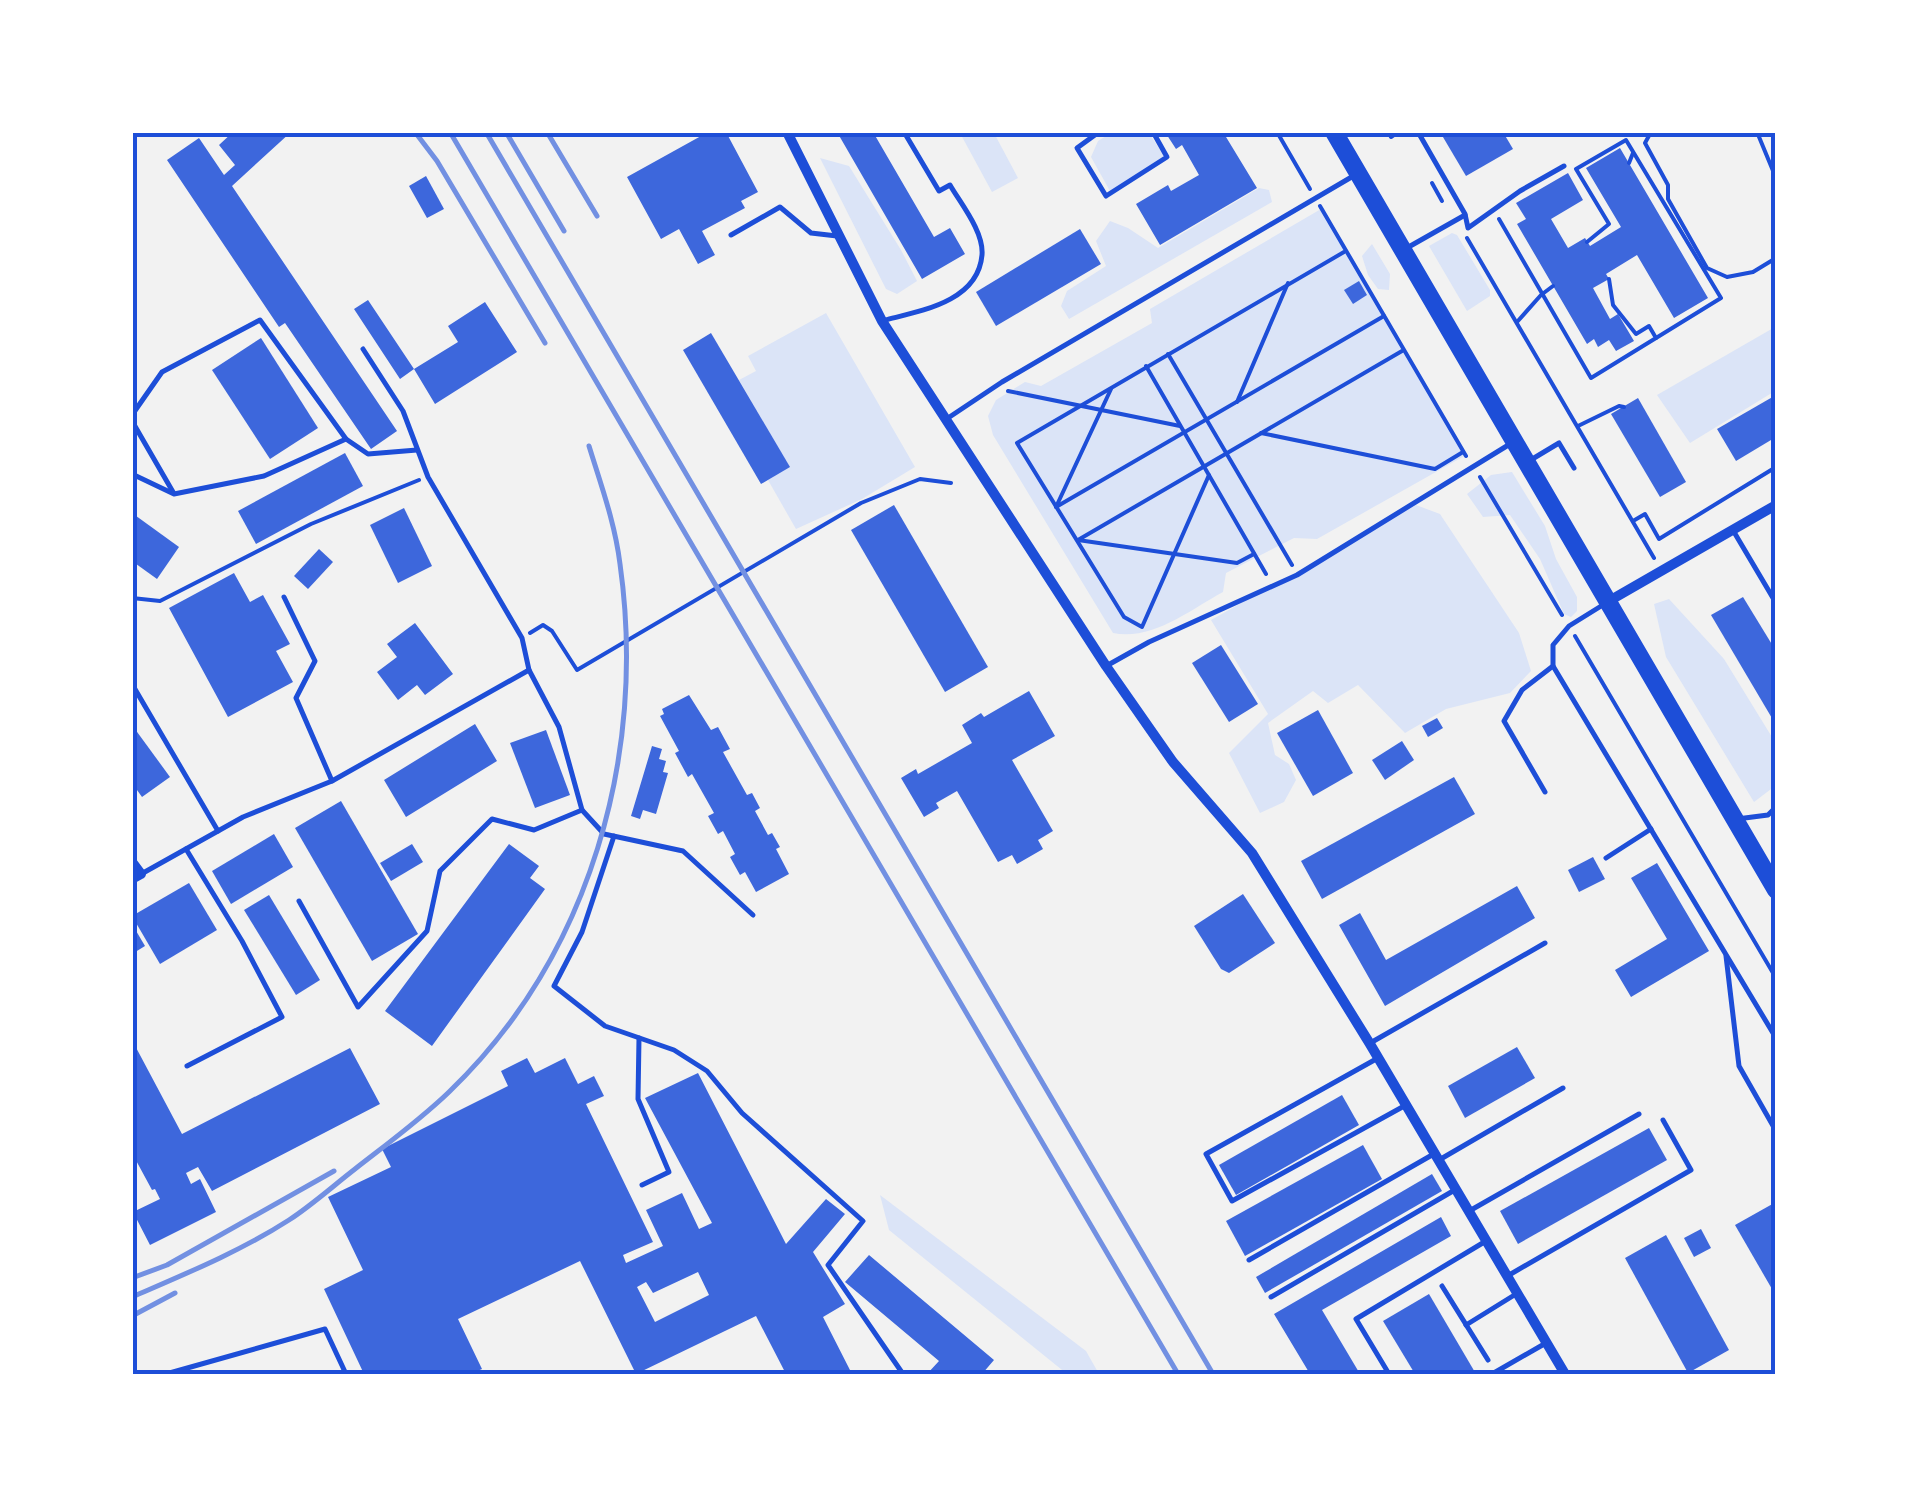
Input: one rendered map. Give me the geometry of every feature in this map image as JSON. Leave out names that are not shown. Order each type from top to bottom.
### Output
[{"type":"main road","points":[[1334,132],[1776,890]]},
{"type":"street","points":[[787,132],[882,321],[1106,666],[1173,762],[1252,853],[1565,1374]]},
{"type":"street","points":[[1609,601],[1776,505]]},
{"type":"street","points":[[132,862],[137,876]]},
{"type":"lane","points":[[882,321],[942,305],[972,282],[982,255],[976,231],[950,185],[939,192],[904,132]]},
{"type":"lane","points":[[1098,132],[1078,148],[1106,196],[1167,157],[1153,132]]},
{"type":"lane","points":[[1418,132],[1465,214],[1468,228],[1564,166]]},
{"type":"lane","points":[[947,418],[1357,173]]},
{"type":"lane","points":[[731,235],[780,208],[811,233],[837,236]]},
{"type":"lane","points":[[1402,250],[1465,214]]},
{"type":"lane","points":[[174,494],[132,418],[162,372],[260,320],[346,439],[368,454],[416,450]]},
{"type":"lane","points":[[363,349],[403,411],[428,477],[522,638],[528,670],[559,727],[582,810],[604,834],[683,851],[753,915]]},
{"type":"lane","points":[[132,474],[174,494],[264,476],[346,439]]},
{"type":"lane","points":[[1106,666],[1149,642],[1274,588],[1513,442]]},
{"type":"lane","points":[[1526,463],[1559,443],[1574,468]]},
{"type":"lane","points":[[1733,530],[1776,603]]},
{"type":"lane","points":[[284,596],[315,660],[296,698],[332,781]]},
{"type":"lane","points":[[1609,601],[1569,626],[1553,645],[1553,666],[1776,1038]]},
{"type":"lane","points":[[1545,792],[1504,721],[1522,690],[1553,666]]},
{"type":"lane","points":[[137,876],[243,817],[332,781],[528,670]]},
{"type":"lane","points":[[132,684],[218,831]]},
{"type":"lane","points":[[1734,819],[1768,815],[1776,807]]},
{"type":"lane","points":[[299,902],[358,1007],[427,931],[440,871],[492,819],[534,830],[582,810]]},
{"type":"lane","points":[[1606,858],[1652,829]]},
{"type":"lane","points":[[614,836],[582,932],[554,986],[604,1026],[674,1050],[707,1071],[742,1113],[863,1221],[828,1265],[902,1374]]},
{"type":"lane","points":[[186,849],[282,1017],[187,1066]]},
{"type":"lane","points":[[1370,1044],[1545,944]]},
{"type":"lane","points":[[1726,953],[1738,1066],[1776,1131]]},
{"type":"lane","points":[[640,1038],[638,1099],[670,1172],[642,1185]]},
{"type":"lane","points":[[1378,1058],[1206,1154],[1232,1201],[1406,1105]]},
{"type":"lane","points":[[1249,1260],[1563,1088]]},
{"type":"lane","points":[[1469,1211],[1639,1114]]},
{"type":"lane","points":[[1506,1276],[1691,1170],[1663,1120]]},
{"type":"lane","points":[[1270,1297],[1456,1190]]},
{"type":"lane","points":[[1389,1374],[1356,1319],[1486,1242]]},
{"type":"lane","points":[[1442,1286],[1488,1360]]},
{"type":"lane","points":[[1466,1325],[1516,1294]]},
{"type":"lane","points":[[166,1374],[325,1330],[346,1374]]},
{"type":"lane","points":[[1492,1374],[1546,1343]]},
{"type":"path","points":[[1277,132],[1776,978]]},
{"type":"path","points":[[1388,132],[1390,138],[1398,132]]},
{"type":"path","points":[[1651,132],[1645,143],[1668,185],[1668,200],[1707,268],[1727,277],[1752,272],[1776,258]]},
{"type":"path","points":[[1757,132],[1776,178]]},
{"type":"path","points":[[1495,212],[1591,378],[1721,298],[1626,140],[1576,168],[1609,224],[1587,242]]},
{"type":"path","points":[[1628,163],[1633,153]]},
{"type":"path","points":[[1430,179],[1661,571]]},
{"type":"path","points":[[1209,475],[1142,628],[1124,618],[1017,443],[1346,250]]},
{"type":"path","points":[[1610,278],[1613,305],[1636,334],[1649,326],[1656,338]]},
{"type":"path","points":[[1237,402],[1288,283]]},
{"type":"path","points":[[1517,322],[1553,286]]},
{"type":"path","points":[[1056,507],[1182,429],[1237,402],[1384,316]]},
{"type":"path","points":[[1078,540],[1404,350]]},
{"type":"path","points":[[1168,354],[1298,574]]},
{"type":"path","points":[[1146,366],[1274,588]]},
{"type":"path","points":[[1056,507],[1113,386]]},
{"type":"path","points":[[1008,390],[1182,429]]},
{"type":"path","points":[[1578,426],[1624,406]]},
{"type":"path","points":[[1260,433],[1435,469],[1463,452]]},
{"type":"path","points":[[1633,521],[1646,514],[1658,539],[1776,467]]},
{"type":"path","points":[[132,598],[160,601],[310,524],[428,477]]},
{"type":"path","points":[[522,638],[543,626],[552,632],[578,670],[851,509],[920,479],[951,483]]},
{"type":"path","points":[[1078,540],[1237,563],[1254,554]]},
{"type":"shaded area","points":[[1113,132],[1149,133],[1164,156],[1110,191],[1091,157],[1098,141]]},
{"type":"shaded area","points":[[960,133],[994,133],[1018,178],[992,192]]},
{"type":"shaded area","points":[[820,158],[849,166],[917,281],[897,294],[886,289]]},
{"type":"shaded area","points":[[1259,188],[1269,190],[1272,202],[1069,319],[1061,306],[1067,291],[1106,266],[1096,241],[1110,221],[1158,248]]},
{"type":"shaded area","points":[[1321,209],[1466,455],[1317,539],[1294,538],[1226,573],[1223,592],[1170,622],[1142,632],[1113,633],[993,435],[988,416],[996,400],[1025,382],[1041,386],[1152,323],[1150,309]]},
{"type":"shaded area","points":[[1452,233],[1457,235],[1490,290],[1490,296],[1467,311],[1429,246]]},
{"type":"shaded area","points":[[1372,244],[1390,274],[1389,290],[1378,289],[1368,275],[1362,256]]},
{"type":"shaded area","points":[[826,313],[915,467],[862,499],[796,529],[768,480],[789,466],[739,380],[756,371],[748,356]]},
{"type":"shaded area","points":[[1775,327],[1775,391],[1690,443],[1657,395]]},
{"type":"shaded area","points":[[1512,472],[1545,526],[1556,559],[1577,597],[1577,611],[1571,617],[1564,614],[1540,559],[1510,515],[1483,517],[1467,494],[1491,475]]},
{"type":"shaded area","points":[[1416,505],[1440,514],[1519,633],[1531,671],[1510,693],[1446,709],[1405,733],[1358,685],[1328,703],[1313,691],[1268,723],[1275,755],[1289,764],[1296,780],[1284,802],[1260,813],[1229,753],[1268,714],[1211,620]]},
{"type":"shaded area","points":[[1669,599],[1724,659],[1775,742],[1775,786],[1754,802],[1666,657],[1654,604]]},
{"type":"shaded area","points":[[880,1195],[1086,1351],[1099,1374],[1067,1374],[889,1230]]},
{"type":"building","points":[[233,132],[291,132],[232,186],[397,431],[371,449],[285,323],[279,327],[167,160],[199,138],[224,175],[235,165],[219,145]]},
{"type":"building","points":[[699,132],[726,132],[758,192],[741,201],[745,208],[702,231],[715,255],[698,264],[679,229],[661,239],[627,177],[701,136]]},
{"type":"building","points":[[837,132],[873,132],[934,237],[950,228],[965,254],[922,279]]},
{"type":"building","points":[[1165,132],[1223,132],[1257,188],[1160,245],[1136,204],[1168,185],[1171,191],[1199,175],[1182,145],[1176,149]]},
{"type":"building","points":[[1440,132],[1503,132],[1513,149],[1466,176]]},
{"type":"building","points":[[1620,148],[1708,298],[1674,318],[1637,255],[1606,274],[1609,279],[1593,288],[1610,319],[1618,314],[1634,341],[1616,351],[1609,340],[1598,347],[1594,339],[1587,344],[1517,224],[1526,219],[1516,203],[1568,173],[1583,200],[1551,219],[1568,248],[1585,238],[1590,246],[1621,227],[1586,168]]},
{"type":"building","points":[[426,176],[444,209],[427,218],[409,186]]},
{"type":"building","points":[[1080,229],[1101,264],[996,326],[976,292]]},
{"type":"building","points":[[1359,281],[1367,295],[1353,304],[1344,290]]},
{"type":"building","points":[[368,300],[414,369],[400,379],[354,309]]},
{"type":"building","points":[[485,302],[517,352],[435,404],[414,369],[458,342],[448,326]]},
{"type":"building","points":[[711,333],[790,467],[761,484],[683,350]]},
{"type":"building","points":[[261,338],[318,428],[270,459],[212,370]]},
{"type":"building","points":[[1776,395],[1776,437],[1736,461],[1717,429]]},
{"type":"building","points":[[1638,398],[1686,482],[1660,497],[1611,414]]},
{"type":"building","points":[[345,453],[363,486],[256,544],[238,511]]},
{"type":"building","points":[[894,505],[988,667],[945,692],[851,530]]},
{"type":"building","points":[[404,508],[432,566],[398,583],[370,525]]},
{"type":"building","points":[[132,513],[179,547],[157,579],[132,561]]},
{"type":"building","points":[[319,549],[333,562],[308,589],[294,576]]},
{"type":"building","points":[[234,573],[250,602],[263,595],[290,644],[276,651],[293,682],[228,717],[169,608]]},
{"type":"building","points":[[1743,597],[1776,651],[1776,725],[1711,615]]},
{"type":"building","points":[[415,623],[453,674],[425,695],[417,685],[398,700],[377,672],[397,657],[387,644]]},
{"type":"building","points":[[1221,645],[1258,704],[1229,722],[1192,663]]},
{"type":"building","points":[[1029,691],[1055,736],[1012,760],[1053,831],[1038,840],[1043,849],[1017,864],[1012,855],[998,862],[957,791],[936,803],[939,808],[924,817],[901,778],[916,769],[918,774],[972,743],[962,725]]},
{"type":"building","points":[[689,695],[711,730],[718,727],[730,749],[723,752],[747,795],[752,793],[760,808],[755,811],[768,835],[772,833],[780,847],[776,849],[789,874],[756,892],[745,872],[740,875],[730,857],[735,854],[723,831],[718,834],[708,816],[714,813],[692,774],[688,777],[660,716],[664,714],[662,709]]},
{"type":"building","points":[[1318,710],[1353,773],[1313,796],[1277,733]]},
{"type":"building","points":[[1437,718],[1443,728],[1428,737],[1422,726]]},
{"type":"building","points":[[475,724],[497,761],[406,817],[384,780]]},
{"type":"building","points":[[132,725],[170,777],[142,797],[132,783]]},
{"type":"building","points":[[546,730],[570,795],[535,808],[510,743]]},
{"type":"building","points":[[1402,741],[1414,760],[1385,780],[1372,760]]},
{"type":"building","points":[[652,746],[662,749],[659,759],[666,761],[663,772],[668,773],[656,814],[643,810],[640,819],[631,816]]},
{"type":"building","points":[[1454,777],[1475,814],[1322,899],[1301,861]]},
{"type":"building","points":[[341,801],[418,934],[372,961],[295,828]]},
{"type":"building","points":[[274,834],[293,867],[231,904],[212,871]]},
{"type":"building","points":[[412,844],[423,862],[391,881],[380,863]]},
{"type":"building","points":[[509,844],[539,866],[530,878],[545,889],[432,1046],[385,1011]]},
{"type":"building","points":[[1593,857],[1605,879],[1579,892],[1568,870]]},
{"type":"building","points":[[1657,863],[1709,951],[1631,997],[1615,970],[1667,939],[1631,878]]},
{"type":"building","points":[[189,883],[217,930],[160,964],[132,916]]},
{"type":"building","points":[[1517,886],[1535,918],[1385,1006],[1339,925],[1360,913],[1386,960]]},
{"type":"building","points":[[1243,894],[1275,943],[1229,973],[1221,969],[1194,926]]},
{"type":"building","points":[[269,895],[320,980],[296,995],[244,910]]},
{"type":"building","points":[[132,924],[145,946],[132,954]]},
{"type":"building","points":[[132,1040],[182,1134],[350,1048],[380,1104],[212,1191],[198,1167],[186,1173],[191,1184],[200,1179],[216,1212],[150,1245],[133,1212],[160,1199],[132,1153]]},
{"type":"building","points":[[1517,1047],[1535,1078],[1465,1118],[1448,1086]]},
{"type":"building","points":[[527,1058],[535,1073],[565,1058],[578,1084],[594,1076],[604,1096],[586,1104],[653,1242],[623,1255],[626,1263],[663,1246],[646,1210],[682,1193],[699,1229],[712,1223],[645,1098],[698,1073],[786,1244],[826,1199],[845,1214],[813,1252],[845,1304],[823,1317],[852,1374],[786,1374],[756,1316],[636,1374],[580,1261],[458,1319],[482,1369],[470,1374],[364,1374],[324,1289],[363,1270],[328,1197],[391,1167],[382,1149],[508,1086],[501,1071]],"holes":[[[698,1272],[709,1295],[655,1322],[637,1287],[646,1282],[653,1293]]]},
{"type":"building","points":[[1342,1095],[1359,1125],[1236,1195],[1219,1165]]},
{"type":"building","points":[[1649,1128],[1667,1160],[1518,1244],[1500,1211]]},
{"type":"building","points":[[1363,1145],[1382,1179],[1245,1256],[1226,1221]]},
{"type":"building","points":[[1432,1174],[1442,1191],[1265,1293],[1256,1277]]},
{"type":"building","points":[[1776,1202],[1776,1296],[1735,1225]]},
{"type":"building","points":[[1441,1217],[1451,1236],[1322,1310],[1360,1374],[1310,1374],[1274,1314]]},
{"type":"building","points":[[1701,1229],[1711,1248],[1694,1257],[1684,1238]]},
{"type":"building","points":[[1666,1235],[1729,1350],[1688,1373],[1625,1258]]},
{"type":"building","points":[[869,1255],[994,1360],[982,1374],[927,1374],[939,1361],[845,1282]]},
{"type":"building","points":[[1429,1294],[1476,1374],[1415,1374],[1383,1321]]},
{"type":"railway","points":[[415,132],[437,161],[545,343]]},
{"type":"railway","points":[[450,132],[1178,1374]]},
{"type":"railway","points":[[486,132],[1213,1374]]},
{"type":"railway","points":[[506,132],[564,231]]},
{"type":"railway","points":[[547,132],[597,216]]},
{"type":"railway","points":[[132,1297],[252,1242],[314,1202],[449,1092],[498,1038],[539,979],[572,916],[598,849],[615,779],[624,708],[626,636],[620,564],[589,446]]},
{"type":"railway","points":[[132,1278],[167,1265],[334,1171]]},
{"type":"railway","points":[[132,1316],[175,1293]]}]
